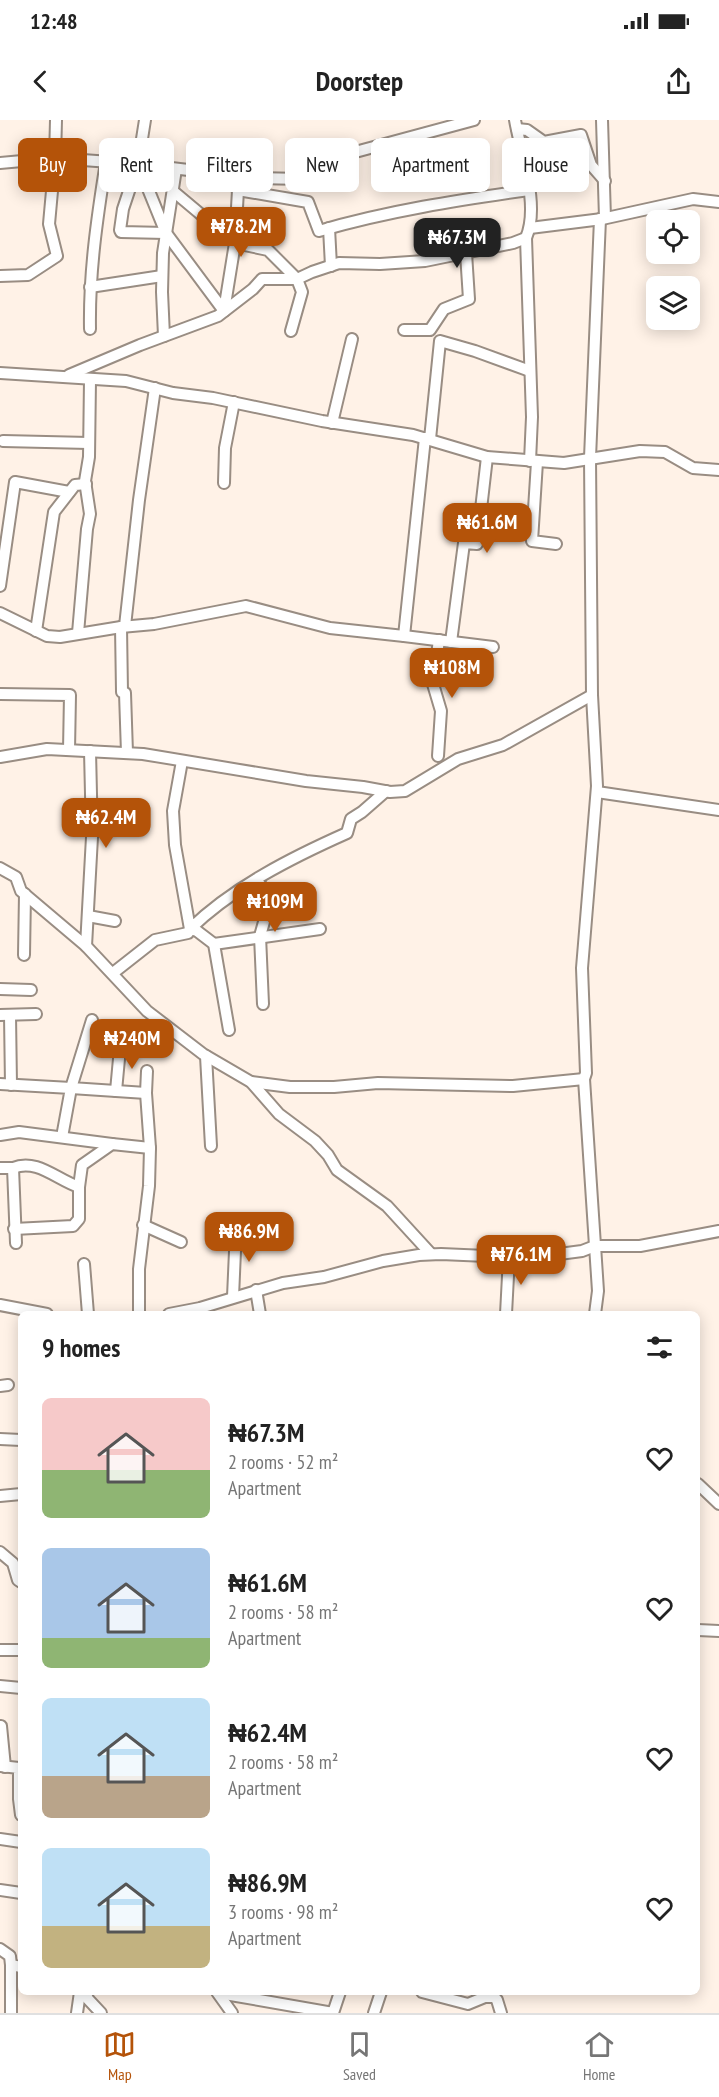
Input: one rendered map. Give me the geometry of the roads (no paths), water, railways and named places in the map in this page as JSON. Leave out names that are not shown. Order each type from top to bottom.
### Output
[{"type":"street","points":[[56,120],[56,138]]},
{"type":"street","points":[[142,138],[145,120]]},
{"type":"street","points":[[273,177],[302,179],[327,177],[330,160],[333,158],[474,120]]},
{"type":"street","points":[[596,1311],[595,1246],[584,1079],[586,1073],[582,968],[597,792],[592,695],[590,458],[605,181],[602,120]]},
{"type":"street","points":[[516,124],[544,142],[581,135],[591,165],[605,181]]},
{"type":"street","points":[[0,163],[18,161]]},
{"type":"street","points":[[174,184],[176,169],[186,170]]},
{"type":"street","points":[[0,276],[28,275],[57,256],[49,224],[52,192]]},
{"type":"street","points":[[90,329],[90,288],[101,192]]},
{"type":"street","points":[[129,192],[123,209],[120,231],[166,233]]},
{"type":"street","points":[[149,192],[166,233],[224,311]]},
{"type":"street","points":[[164,336],[162,276],[173,192]]},
{"type":"street","points":[[174,192],[235,243],[266,249],[297,279],[302,292],[291,331]]},
{"type":"street","points":[[224,311],[235,243],[238,192]]},
{"type":"street","points":[[250,192],[308,202],[319,231],[469,198],[514,192]]},
{"type":"street","points":[[529,192],[532,541],[556,543]]},
{"type":"street","points":[[64,376],[85,370],[108,358],[218,316],[262,279],[297,279],[339,263],[425,261],[513,243],[528,233],[693,199],[719,202]]},
{"type":"street","points":[[329,228],[331,266]]},
{"type":"street","points":[[404,330],[430,330],[444,309],[469,299],[466,253]]},
{"type":"street","points":[[90,288],[162,276]]},
{"type":"street","points":[[332,423],[352,339]]},
{"type":"street","points":[[404,636],[440,341],[530,371]]},
{"type":"street","points":[[0,373],[126,381],[332,423],[427,439],[488,457],[564,464],[640,451],[665,452],[693,468],[719,470]]},
{"type":"street","points":[[78,633],[90,514],[86,484],[90,380]]},
{"type":"street","points":[[127,753],[125,693],[122,692],[123,626],[155,388]]},
{"type":"street","points":[[224,483],[225,448],[234,402]]},
{"type":"street","points":[[3,441],[89,443]]},
{"type":"street","points":[[451,642],[464,543],[477,544],[488,457]]},
{"type":"street","points":[[0,586],[15,482],[69,492]]},
{"type":"street","points":[[36,631],[54,512],[75,485],[86,484]]},
{"type":"street","points":[[0,613],[47,636],[60,637],[123,626],[154,624],[246,606],[330,628],[493,647]]},
{"type":"street","points":[[438,756],[441,711],[433,684],[439,640]]},
{"type":"street","points":[[0,694],[70,695],[69,750]]},
{"type":"street","points":[[0,757],[47,749],[127,753],[386,791],[405,791],[458,759],[503,746],[592,695]]},
{"type":"street","points":[[86,946],[92,837],[90,751]]},
{"type":"street","points":[[182,761],[173,811],[176,845],[190,929]]},
{"type":"street","points":[[113,973],[155,940],[188,933],[202,917],[256,880],[299,854],[347,833],[351,819],[386,791]]},
{"type":"street","points":[[597,792],[719,810]]},
{"type":"street","points":[[0,867],[16,877],[21,891],[86,946],[147,1011],[206,1056],[251,1082],[279,1114],[315,1141],[328,1155],[337,1170],[387,1206],[431,1254]]},
{"type":"street","points":[[256,880],[271,897],[260,938],[263,1004]]},
{"type":"street","points":[[24,955],[25,894]]},
{"type":"street","points":[[88,916],[115,921]]},
{"type":"street","points":[[190,929],[197,931],[214,944],[229,1030]]},
{"type":"street","points":[[214,944],[320,929]]},
{"type":"street","points":[[0,989],[31,990]]},
{"type":"street","points":[[36,1014],[5,1015],[6,1085],[146,1093]]},
{"type":"street","points":[[62,1137],[71,1088],[92,1020]]},
{"type":"street","points":[[116,1091],[120,1048]]},
{"type":"street","points":[[206,1056],[211,1146]]},
{"type":"street","points":[[139,1311],[139,1269],[149,1186],[147,1071]]},
{"type":"street","points":[[251,1082],[290,1087],[334,1087],[378,1083],[513,1086],[584,1079]]},
{"type":"street","points":[[0,1135],[19,1132],[150,1148]]},
{"type":"street","points":[[14,1229],[73,1226],[79,1219],[82,1165],[111,1144]]},
{"type":"street","points":[[0,1168],[13,1168],[22,1164],[48,1170],[67,1183],[79,1187]]},
{"type":"street","points":[[13,1168],[16,1243]]},
{"type":"street","points":[[143,1225],[181,1242]]},
{"type":"street","points":[[233,1297],[236,1228]]},
{"type":"street","points":[[184,1311],[256,1290],[383,1261],[431,1254],[508,1257],[565,1254],[595,1246],[640,1246],[719,1232]]},
{"type":"street","points":[[506,1311],[508,1257]]},
{"type":"street","points":[[84,1264],[88,1311]]},
{"type":"street","points":[[256,1290],[260,1311]]},
{"type":"street","points":[[0,1305],[22,1311]]},
{"type":"street","points":[[0,1439],[18,1440]]},
{"type":"street","points":[[700,1486],[719,1504]]},
{"type":"street","points":[[0,1496],[18,1494]]},
{"type":"street","points":[[0,1552],[12,1563],[18,1580]]},
{"type":"street","points":[[700,1630],[719,1631]]},
{"type":"street","points":[[0,1650],[18,1650]]},
{"type":"street","points":[[0,1686],[18,1688]]},
{"type":"street","points":[[1,1726],[3,1767],[18,1768]]},
{"type":"street","points":[[0,1839],[18,1842]]},
{"type":"street","points":[[0,1890],[18,1893]]},
{"type":"street","points":[[0,1949],[10,1956],[16,1966],[11,2013]]},
{"type":"street","points":[[77,2013],[80,1995]]},
{"type":"street","points":[[87,1995],[86,1997],[101,2013]]},
{"type":"street","points":[[220,1995],[232,2013]]},
{"type":"street","points":[[232,1995],[333,2013],[339,1995]]},
{"type":"street","points":[[374,2013],[380,1995]]},
{"type":"street","points":[[434,1995],[468,2004],[485,1997],[494,1997],[501,2013]]},
{"type":"street","points":[[258,2013],[268,2003]]}]
